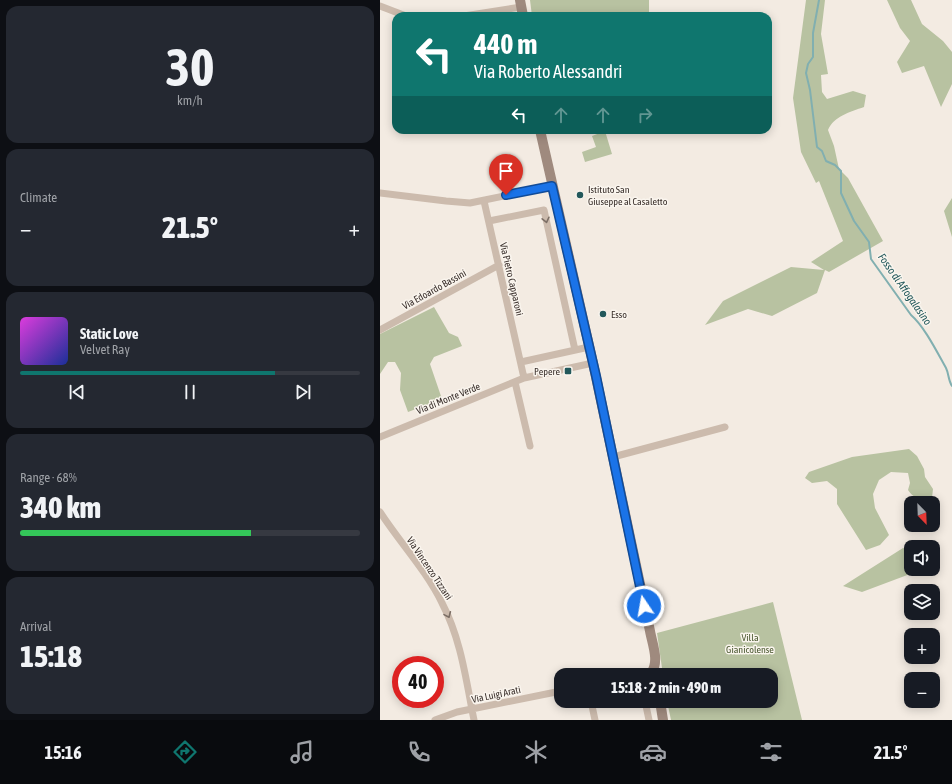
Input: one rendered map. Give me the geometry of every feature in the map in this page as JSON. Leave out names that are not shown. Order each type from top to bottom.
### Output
[{"type":"street","points":[[380,6],[396,12]]},
{"type":"street","points":[[493,12],[522,8]]},
{"type":"street","points":[[541,134],[613,457],[654,655],[654,668]]},
{"type":"street","points":[[380,193],[454,202],[484,201],[552,186]]},
{"type":"street","name":"Via Pietro Capparoni","points":[[484,201],[524,378]]},
{"type":"street","points":[[489,221],[544,210],[575,350]]},
{"type":"street","name":"Via Edoardo Bassini","points":[[380,330],[498,265]]},
{"type":"street","points":[[521,362],[589,347]]},
{"type":"street","name":"Via di Monte Verde","points":[[380,437],[524,378],[593,363]]},
{"type":"street","points":[[515,382],[530,446]]},
{"type":"street","points":[[613,457],[725,427]]},
{"type":"street","name":"Via Vincenzo Tizzani","points":[[380,512],[434,588],[445,609],[461,654],[474,720]]},
{"type":"street","name":"Via Luigi Arati","points":[[435,720],[457,712],[554,692]]},
{"type":"street","points":[[592,708],[595,720]]},
{"type":"street","points":[[646,708],[649,720]]},
{"type":"street","points":[[661,708],[663,720]]},
{"type":"green space","points":[[530,0],[649,0],[649,12],[532,12]]},
{"type":"green space","points":[[806,0],[825,0],[821,34],[828,74],[821,75],[822,92],[827,99],[853,91],[866,95],[864,107],[838,118],[828,130],[834,146],[839,169],[848,178],[883,241],[829,272],[825,270],[817,293],[772,316],[748,309],[705,325],[723,301],[791,267],[824,270],[811,262],[843,241],[819,181],[816,183],[801,152],[793,98]]},
{"type":"green space","points":[[887,0],[911,0],[922,24],[943,41],[952,52],[952,84],[941,107],[924,66],[902,73],[897,62],[910,41],[900,28]]},
{"type":"green space","points":[[597,134],[606,134],[612,154],[585,162],[582,152],[596,147],[592,136]]},
{"type":"green space","points":[[952,198],[952,237],[944,211]]},
{"type":"green space","points":[[434,307],[449,333],[458,337],[462,346],[434,357],[430,364],[442,399],[408,412],[400,390],[401,373],[395,362],[388,362],[380,374],[380,334]]},
{"type":"green space","points":[[909,449],[917,456],[924,469],[925,477],[933,489],[932,496],[914,496],[908,490],[910,483],[908,473],[891,472],[879,480],[873,494],[875,508],[889,535],[880,545],[866,550],[837,504],[837,489],[827,481],[812,483],[805,478],[809,472],[852,457]]},
{"type":"green space","points":[[904,548],[905,576],[862,592],[843,586]]},
{"type":"green space","name":"Villa Gianicolense","points":[[773,602],[802,720],[671,720],[668,708],[778,708],[778,668],[662,668],[657,633]]},
{"type":"waterway","name":"Fosso di Affogalasino","points":[[819,0],[813,33],[813,57],[808,64],[806,73],[810,90],[817,147],[822,151],[826,161],[835,165],[841,171],[841,193],[854,221],[869,242],[871,259],[925,332],[946,368],[952,386]]},
{"type":"place","name":"Istituto San Giuseppe al Casaletto","points":[[580,195]]},
{"type":"place","name":"Esso","points":[[603,314]]},
{"type":"place","name":"Pepere","points":[[568,371]]},
{"type":"route","points":[[506,195],[552,186],[596,376],[644,606]]}]
